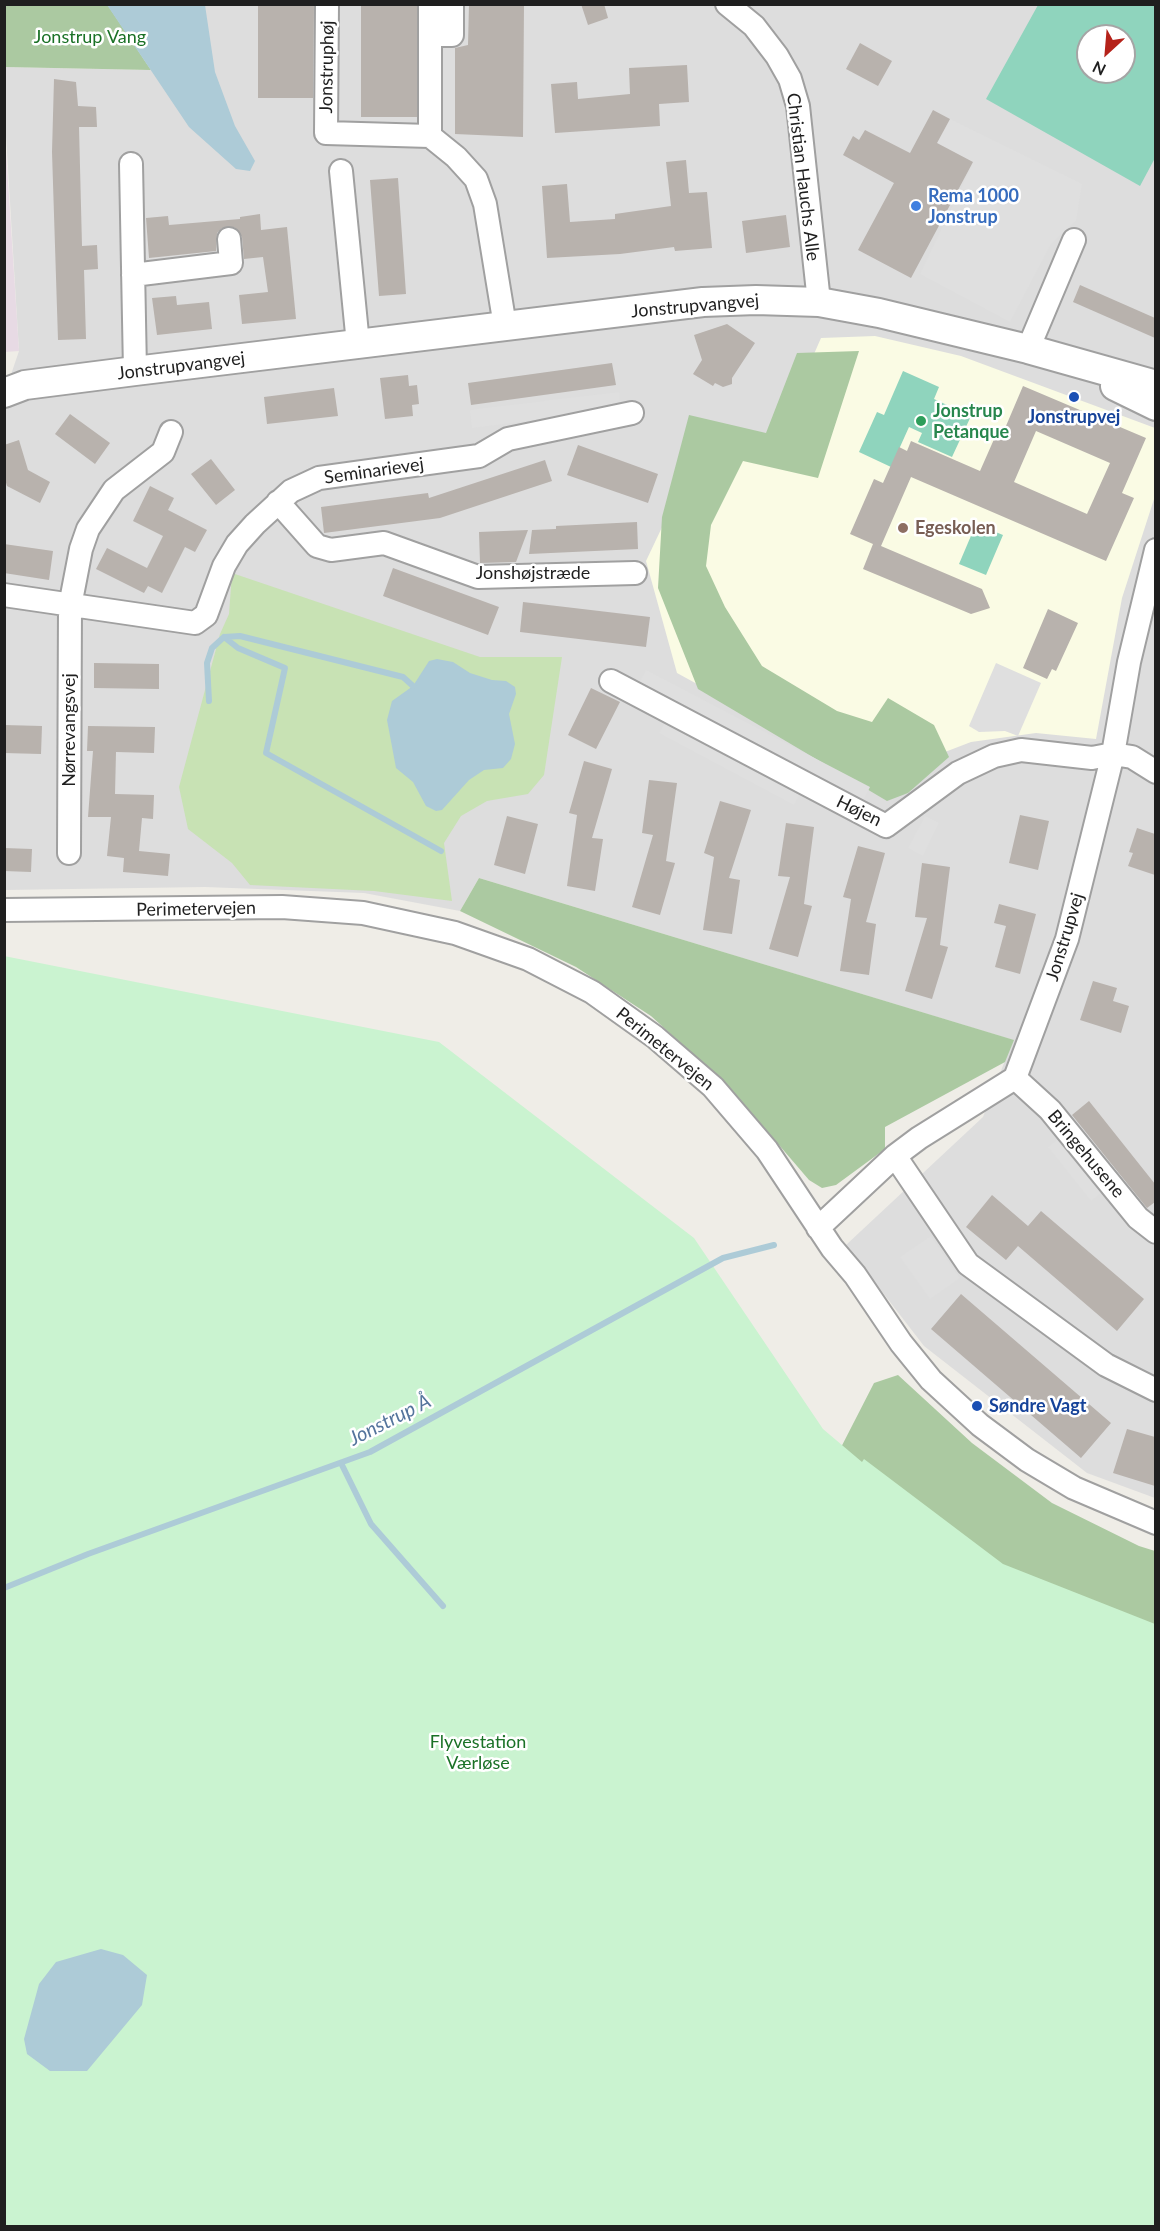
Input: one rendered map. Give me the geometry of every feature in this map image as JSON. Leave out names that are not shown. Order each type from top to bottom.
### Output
[{"type":"street","name":"Jonstruphøj","points":[[327,4],[326,133],[430,136]]},
{"type":"street","points":[[430,4],[430,136],[456,156],[476,179],[485,204],[505,326]]},
{"type":"street","points":[[430,35],[452,35],[452,4]]},
{"type":"street","name":"Christian Hauchs Alle","points":[[727,4],[754,26],[777,56],[790,79],[798,106],[819,302]]},
{"type":"street","points":[[131,164],[135,371]]},
{"type":"street","points":[[341,171],[358,344]]},
{"type":"street","points":[[133,275],[231,263],[229,239]]},
{"type":"street","points":[[1028,349],[1074,240]]},
{"type":"street","name":"Jonstrupvangvej","points":[[4,393],[25,385],[703,302],[819,302],[879,313],[1028,349],[1155,385]]},
{"type":"street","name":"Jonstrupvangvej","points":[[1089,367],[1116,387],[1155,406]]},
{"type":"street","name":"Seminarievej","points":[[4,595],[195,623],[201,621],[206,615],[224,567],[237,544],[291,491],[319,478],[479,456],[508,439],[632,413]]},
{"type":"street","name":"Nørrevangsvej","points":[[69,853],[70,606],[81,549],[98,512],[114,490],[163,452],[171,432]]},
{"type":"street","name":"Jonshøjstræde","points":[[278,502],[317,546],[331,550],[384,543],[478,577],[635,573]]},
{"type":"street","name":"Jonstrupvej","points":[[1015,1078],[1067,939],[1113,754],[1129,662],[1155,550]]},
{"type":"street","name":"Højen","points":[[611,681],[886,826],[958,773],[994,756],[1021,750],[1092,758],[1113,754]]},
{"type":"street","points":[[1113,754],[1132,757],[1155,772]]},
{"type":"street","name":"Perimetervejen","points":[[4,910],[282,907],[363,913],[456,933],[528,959],[592,992],[655,1037],[713,1087],[767,1150],[818,1228],[867,1292],[901,1343],[931,1380],[980,1425],[1027,1460],[1074,1488],[1155,1523]]},
{"type":"street","points":[[818,1228],[895,1156],[919,1138],[1015,1078]]},
{"type":"street","name":"Bringehusene","points":[[1015,1078],[1050,1110],[1138,1218],[1155,1232]]},
{"type":"street","points":[[895,1156],[968,1264],[1106,1365],[1155,1390]]},
{"type":"shaded area","points":[[168,5],[1155,5],[1155,1498],[1087,1473],[924,1346],[846,1245],[983,1117],[1013,1040],[479,878],[460,911],[364,893],[205,887],[5,890],[4,395],[19,351],[5,119],[5,67],[151,70]]},
{"type":"shaded area","points":[[4,119],[19,351],[5,352],[4,352]]},
{"type":"shaded area","points":[[950,119],[1082,184],[1076,221],[1051,244],[1010,322],[920,274],[973,163],[937,143]]},
{"type":"shaded area","name":"Egeskolen","points":[[875,336],[961,356],[1155,428],[1155,496],[1122,598],[1096,739],[1036,733],[971,742],[872,780],[677,673],[646,561],[711,424],[775,443],[821,338]]},
{"type":"shaded area","points":[[619,392],[621,409],[472,428],[470,410]]},
{"type":"shaded area","points":[[996,663],[1041,683],[1018,736],[1005,731],[979,732],[969,726]]},
{"type":"shaded area","points":[[646,670],[870,787],[863,801],[638,685]]},
{"type":"shaded area","points":[[666,721],[801,792],[794,805],[659,733]]},
{"type":"shaded area","points":[[925,816],[939,823],[923,856],[908,848]]},
{"type":"shaded area","points":[[1062,1136],[1105,1190],[1091,1201],[1048,1147]]},
{"type":"shaded area","points":[[931,1236],[960,1278],[930,1299],[900,1257]]},
{"type":"green space","name":"Jonstrup Vang","points":[[107,4],[151,70],[5,67],[5,5]]},
{"type":"green space","points":[[1038,5],[1155,5],[1155,158],[1140,186],[986,99]]},
{"type":"green space","points":[[859,351],[818,478],[743,461],[711,525],[706,566],[725,607],[762,666],[837,711],[872,722],[888,698],[934,725],[949,757],[908,793],[887,801],[698,689],[658,588],[662,517],[689,415],[766,433],[797,353]]},
{"type":"green space","name":"Jonstrup Petanque","points":[[903,371],[939,387],[934,399],[971,416],[952,457],[918,442],[922,433],[909,427],[891,467],[859,452],[877,412],[884,415]]},
{"type":"green space","points":[[976,524],[1003,535],[986,575],[959,564]]},
{"type":"green space","points":[[232,573],[480,657],[562,657],[544,775],[528,794],[487,801],[461,816],[444,843],[452,901],[374,891],[250,885],[232,863],[188,829],[179,787],[220,634],[229,614]]},
{"type":"green space","points":[[479,878],[1014,1040],[1005,1062],[885,1127],[885,1149],[836,1185],[822,1188],[809,1180],[731,1089],[651,1016],[576,967],[460,911]]},
{"type":"green space","name":"Flyvestation Værløse","points":[[4,956],[439,1042],[694,1238],[823,1429],[862,1462],[864,1459],[1003,1564],[1155,1624],[1155,2226],[5,2226]]},
{"type":"green space","points":[[898,1375],[972,1443],[1052,1503],[1139,1546],[1155,1551],[1155,1665],[813,1502],[874,1383]]},
{"type":"water","points":[[107,5],[205,5],[215,72],[235,126],[255,161],[250,171],[236,169],[189,127]]},
{"type":"water","points":[[437,659],[453,662],[470,673],[492,680],[506,681],[515,687],[516,694],[509,714],[515,744],[511,759],[503,768],[484,770],[469,780],[442,810],[436,811],[426,806],[413,782],[396,768],[387,720],[392,701],[413,686],[429,661]]},
{"type":"water","points":[[101,1949],[123,1955],[147,1975],[142,2005],[87,2071],[50,2071],[27,2054],[24,2039],[39,1984],[56,1962]]},
{"type":"building","points":[[258,4],[314,4],[313,98],[258,98]]},
{"type":"building","points":[[361,4],[417,4],[417,117],[361,117]]},
{"type":"building","points":[[469,4],[524,4],[523,137],[455,134],[455,48],[468,45]]},
{"type":"building","points":[[581,4],[604,4],[608,18],[588,25]]},
{"type":"building","points":[[860,43],[892,61],[878,86],[846,69]]},
{"type":"building","points":[[687,65],[689,102],[659,104],[660,126],[555,133],[551,84],[577,82],[578,99],[630,94],[629,68]]},
{"type":"building","points":[[54,79],[76,82],[78,106],[96,107],[97,127],[79,127],[82,246],[97,245],[98,269],[84,270],[86,339],[58,340],[52,152]]},
{"type":"building","name":"Rema 1000 Jonstrup","points":[[933,110],[950,119],[937,143],[973,162],[911,278],[858,250],[894,183],[843,155],[853,136],[859,140],[865,130],[910,153]]},
{"type":"building","points":[[686,160],[689,193],[707,192],[712,248],[675,251],[674,247],[620,254],[547,258],[542,186],[567,184],[570,222],[615,219],[615,214],[671,206],[666,162]]},
{"type":"building","points":[[398,178],[406,294],[379,296],[370,180]]},
{"type":"building","points":[[260,214],[261,230],[287,227],[296,319],[242,324],[239,295],[268,292],[263,257],[244,259],[242,237],[234,227],[222,228],[217,233],[216,251],[149,258],[146,218],[168,216],[169,225],[240,219],[240,217]]},
{"type":"building","points":[[786,215],[790,247],[746,253],[742,221]]},
{"type":"building","points":[[1080,285],[1155,318],[1155,338],[1073,302]]},
{"type":"building","points":[[176,296],[177,305],[209,302],[212,329],[157,335],[152,298]]},
{"type":"building","points":[[727,324],[755,343],[732,378],[732,384],[723,387],[715,383],[713,386],[693,374],[702,360],[694,335]]},
{"type":"building","points":[[612,363],[616,385],[471,405],[468,383]]},
{"type":"building","points":[[408,375],[409,386],[417,385],[419,404],[412,405],[413,416],[385,419],[380,378]]},
{"type":"building","points":[[1023,386],[1146,438],[1122,493],[1134,498],[1106,561],[911,477],[881,546],[982,589],[990,608],[971,614],[863,569],[873,544],[850,534],[874,479],[883,483],[899,447],[907,451],[911,441],[980,471],[995,437],[1000,440]],"holes":[[[1036,431],[1110,463],[1087,514],[1014,482]]]},
{"type":"building","points":[[334,388],[338,416],[267,424],[264,397]]},
{"type":"building","points":[[70,414],[110,443],[95,464],[55,434]]},
{"type":"building","points":[[19,440],[28,470],[50,482],[40,503],[7,486],[4,476],[4,445]]},
{"type":"building","points":[[578,445],[658,474],[648,503],[567,475]]},
{"type":"building","points":[[211,459],[235,490],[216,505],[191,474]]},
{"type":"building","points":[[545,460],[552,481],[440,518],[324,533],[321,507],[428,493],[429,498]]},
{"type":"building","points":[[150,486],[174,498],[168,510],[207,530],[195,552],[185,547],[162,593],[148,586],[144,593],[96,569],[107,548],[147,568],[163,536],[133,521]]},
{"type":"building","points":[[637,522],[638,549],[529,554],[532,530],[556,529],[556,526]]},
{"type":"building","points":[[528,530],[516,562],[480,563],[479,532]]},
{"type":"building","points":[[4,544],[53,551],[49,580],[4,573]]},
{"type":"building","points":[[393,568],[499,607],[488,635],[383,596]]},
{"type":"building","points":[[523,602],[650,617],[646,647],[520,632]]},
{"type":"building","points":[[1048,609],[1078,623],[1056,671],[1052,669],[1047,679],[1023,668]]},
{"type":"building","points":[[94,663],[159,664],[159,689],[94,688]]},
{"type":"building","points":[[591,688],[620,702],[596,749],[568,735]]},
{"type":"building","points":[[4,725],[42,726],[41,754],[4,753]]},
{"type":"building","points":[[88,726],[155,727],[154,753],[116,752],[115,794],[154,795],[153,819],[142,818],[139,851],[170,854],[168,876],[123,872],[124,858],[107,856],[111,817],[88,817],[93,751],[87,751]]},
{"type":"building","points":[[584,761],[612,769],[592,838],[603,839],[595,891],[567,886],[577,815],[569,813]]},
{"type":"building","points":[[649,780],[677,783],[666,861],[675,863],[660,915],[632,907],[653,835],[642,833]]},
{"type":"building","points":[[720,801],[751,810],[729,878],[740,880],[732,934],[703,930],[714,857],[704,853]]},
{"type":"building","points":[[1020,815],[1049,821],[1038,870],[1009,863]]},
{"type":"building","points":[[507,816],[538,824],[525,874],[494,865]]},
{"type":"building","points":[[786,823],[814,827],[804,904],[812,906],[798,957],[769,949],[790,877],[778,876]]},
{"type":"building","points":[[1137,828],[1155,834],[1155,875],[1128,866],[1133,853],[1129,852]]},
{"type":"building","points":[[858,846],[885,853],[866,922],[876,924],[869,975],[840,971],[851,899],[843,897]]},
{"type":"building","points":[[4,848],[32,849],[31,872],[4,871]]},
{"type":"building","points":[[922,863],[950,867],[940,945],[948,947],[932,999],[905,991],[927,918],[915,917]]},
{"type":"building","points":[[999,904],[1036,914],[1020,974],[995,967],[1006,926],[994,923]]},
{"type":"building","points":[[1093,981],[1117,988],[1113,1001],[1129,1006],[1121,1033],[1080,1020]]},
{"type":"building","points":[[1089,1101],[1155,1184],[1155,1202],[1147,1208],[1072,1115]]},
{"type":"building","points":[[992,1195],[1028,1226],[1041,1211],[1144,1299],[1117,1331],[1018,1246],[1006,1260],[966,1227]]},
{"type":"building","points":[[961,1294],[1111,1423],[1081,1458],[931,1329]]},
{"type":"building","points":[[1127,1429],[1155,1437],[1155,1486],[1113,1473]]},
{"type":"waterway","points":[[209,701],[207,663],[212,648],[224,637],[240,636],[403,677],[413,686]]},
{"type":"waterway","points":[[224,637],[238,648],[285,668],[266,753],[441,851]]},
{"type":"waterway","name":"Jonstrup Å","points":[[4,1588],[88,1554],[370,1452],[723,1258],[774,1245]]},
{"type":"waterway","points":[[341,1463],[371,1524],[443,1606]]},
{"type":"place","name":"Rema 1000 Jonstrup","points":[[916,206]]},
{"type":"place","name":"Jonstrupvej","points":[[1074,397]]},
{"type":"place","name":"Jonstrup Petanque","points":[[921,421]]},
{"type":"place","name":"Egeskolen","points":[[903,528]]},
{"type":"place","name":"Søndre Vagt","points":[[977,1406]]}]
